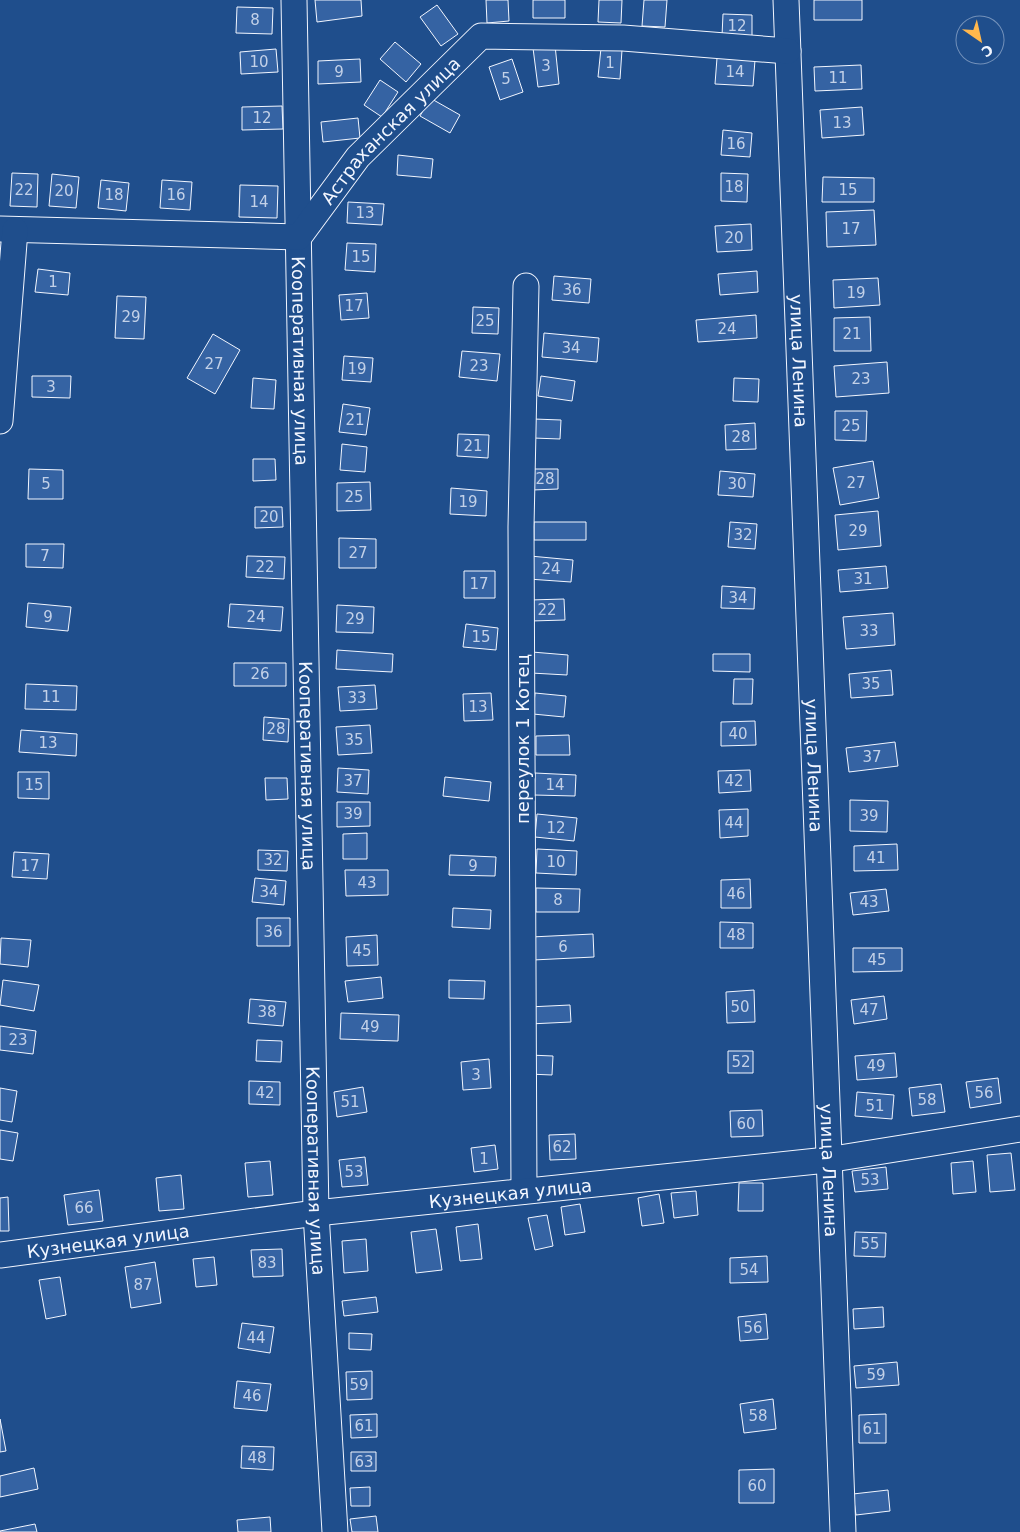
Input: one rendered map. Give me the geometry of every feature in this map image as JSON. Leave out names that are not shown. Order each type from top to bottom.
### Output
[{"type":"street","name":"Кооперативная улица","points":[[294,0],[316,1213],[335,1532]]},
{"type":"street","name":"улица Ленина","points":[[786,0],[843,1532]]},
{"type":"street","name":"Астраханская улица","points":[[299,237],[358,157],[481,36],[622,38],[788,51]]},
{"type":"street","points":[[0,421],[8,230],[299,237]]},
{"type":"street","name":"переулок 1 Котец","points":[[524,1191],[520,527],[526,286]]},
{"type":"street","name":"Кузнецкая улица","points":[[0,1255],[316,1213],[828,1160],[1020,1129]]},
{"type":"building","points":[[315,0],[361,0],[362,16],[317,22]]},
{"type":"building","points":[[486,0],[508,0],[509,21],[487,23]]},
{"type":"building","points":[[533,0],[565,0],[565,18],[533,18]]},
{"type":"building","points":[[599,0],[622,0],[621,23],[598,22]]},
{"type":"building","points":[[644,0],[667,0],[665,27],[642,26]]},
{"type":"building","points":[[814,0],[862,0],[862,20],[814,20]]},
{"type":"building","points":[[437,5],[458,34],[441,46],[420,17]]},
{"type":"building","points":[[237,7],[273,8],[272,34],[236,33]]},
{"type":"building","points":[[723,14],[752,15],[752,37],[722,36]]},
{"type":"building","points":[[395,42],[421,64],[406,82],[380,59]]},
{"type":"building","points":[[555,45],[559,84],[538,87],[533,48]]},
{"type":"building","points":[[601,48],[622,50],[620,79],[598,77]]},
{"type":"building","points":[[276,49],[278,72],[241,74],[240,52]]},
{"type":"building","points":[[717,58],[755,60],[753,86],[715,84]]},
{"type":"building","points":[[360,59],[361,82],[318,84],[318,61]]},
{"type":"building","points":[[512,59],[523,92],[500,100],[489,67]]},
{"type":"building","points":[[861,65],[862,89],[815,91],[814,67]]},
{"type":"building","points":[[380,80],[398,92],[382,117],[364,105]]},
{"type":"building","points":[[430,98],[460,115],[450,133],[420,116]]},
{"type":"building","points":[[282,106],[283,129],[242,130],[242,107]]},
{"type":"building","points":[[862,107],[864,135],[822,138],[820,110]]},
{"type":"building","points":[[358,118],[360,138],[323,142],[321,122]]},
{"type":"building","points":[[723,130],[752,133],[750,157],[721,155]]},
{"type":"building","points":[[398,155],[433,159],[431,178],[397,175]]},
{"type":"building","points":[[12,173],[38,174],[37,207],[10,206]]},
{"type":"building","points":[[721,173],[748,174],[747,202],[721,201]]},
{"type":"building","points":[[52,174],[79,177],[76,208],[49,206]]},
{"type":"building","points":[[823,177],[874,178],[874,202],[822,202]]},
{"type":"building","points":[[101,180],[129,183],[126,211],[98,208]]},
{"type":"building","points":[[162,180],[192,182],[190,210],[160,208]]},
{"type":"building","points":[[240,185],[278,186],[277,218],[239,217]]},
{"type":"building","points":[[348,202],[384,204],[382,225],[347,223]]},
{"type":"building","points":[[874,210],[876,245],[827,247],[826,212]]},
{"type":"building","points":[[751,224],[752,250],[717,252],[715,226]]},
{"type":"building","points":[[347,243],[376,244],[375,272],[345,270]]},
{"type":"building","points":[[38,269],[70,273],[68,295],[35,292]]},
{"type":"building","points":[[757,271],[758,292],[720,295],[718,274]]},
{"type":"building","points":[[554,276],[591,279],[589,303],[552,300]]},
{"type":"building","points":[[878,278],[880,305],[834,308],[833,280]]},
{"type":"building","points":[[367,293],[369,318],[341,320],[339,295]]},
{"type":"building","points":[[117,296],[146,297],[144,339],[115,338]]},
{"type":"building","points":[[473,307],[499,308],[498,334],[472,333]]},
{"type":"building","points":[[756,315],[757,338],[698,342],[696,320]]},
{"type":"building","points":[[870,317],[871,351],[834,351],[834,318]]},
{"type":"building","points":[[544,333],[599,338],[597,362],[542,357]]},
{"type":"building","points":[[213,334],[240,350],[215,394],[187,378]]},
{"type":"building","points":[[462,351],[500,354],[497,381],[459,377]]},
{"type":"building","points":[[344,356],[373,358],[371,382],[342,380]]},
{"type":"building","points":[[887,362],[889,393],[836,397],[834,366]]},
{"type":"building","points":[[32,376],[71,376],[70,398],[32,397]]},
{"type":"building","points":[[541,376],[575,381],[572,401],[538,396]]},
{"type":"building","points":[[253,378],[276,380],[274,409],[251,408]]},
{"type":"building","points":[[734,378],[759,379],[758,402],[733,401]]},
{"type":"building","points":[[343,404],[370,408],[366,435],[339,432]]},
{"type":"building","points":[[835,411],[867,411],[866,441],[835,440]]},
{"type":"building","points":[[534,419],[561,420],[560,439],[533,438]]},
{"type":"building","points":[[755,423],[756,449],[726,450],[725,425]]},
{"type":"building","points":[[458,434],[489,435],[488,458],[457,456]]},
{"type":"building","points":[[342,444],[367,447],[365,472],[340,470]]},
{"type":"building","points":[[253,459],[275,459],[276,480],[253,481]]},
{"type":"building","points":[[873,461],[879,498],[840,505],[833,468]]},
{"type":"building","points":[[29,469],[63,470],[63,499],[28,499]]},
{"type":"building","points":[[531,469],[558,469],[558,489],[532,490]]},
{"type":"building","points":[[720,471],[755,474],[753,497],[718,495]]},
{"type":"building","points":[[370,482],[371,510],[337,511],[337,483]]},
{"type":"building","points":[[451,488],[487,491],[486,516],[450,514]]},
{"type":"building","points":[[255,507],[282,507],[283,527],[255,528]]},
{"type":"building","points":[[878,511],[881,546],[838,550],[835,515]]},
{"type":"building","points":[[534,522],[586,522],[586,540],[534,540]]},
{"type":"building","points":[[730,522],[757,524],[755,549],[728,547]]},
{"type":"building","points":[[339,538],[376,539],[376,568],[339,568]]},
{"type":"building","points":[[26,544],[64,544],[63,568],[26,567]]},
{"type":"building","points":[[247,556],[285,557],[284,579],[246,577]]},
{"type":"building","points":[[530,556],[573,560],[571,582],[528,579]]},
{"type":"building","points":[[886,566],[888,588],[840,592],[838,570]]},
{"type":"building","points":[[464,571],[495,571],[495,598],[464,598]]},
{"type":"building","points":[[722,586],[755,588],[754,609],[721,608]]},
{"type":"building","points":[[564,599],[565,620],[531,621],[530,600]]},
{"type":"building","points":[[28,603],[71,607],[68,631],[26,627]]},
{"type":"building","points":[[230,604],[283,607],[281,631],[228,627]]},
{"type":"building","points":[[337,605],[374,607],[373,633],[336,632]]},
{"type":"building","points":[[893,613],[895,645],[846,649],[843,617]]},
{"type":"building","points":[[466,624],[498,628],[496,650],[463,647]]},
{"type":"building","points":[[337,650],[393,654],[392,672],[336,669]]},
{"type":"building","points":[[532,652],[568,655],[567,675],[531,673]]},
{"type":"building","points":[[713,654],[750,654],[750,672],[713,671]]},
{"type":"building","points":[[234,663],[286,663],[286,686],[234,686]]},
{"type":"building","points":[[891,670],[893,695],[851,698],[849,674]]},
{"type":"building","points":[[734,679],[753,679],[752,704],[733,704]]},
{"type":"building","points":[[26,684],[77,686],[76,710],[25,709]]},
{"type":"building","points":[[375,685],[377,709],[340,711],[338,687]]},
{"type":"building","points":[[491,693],[493,720],[464,721],[463,694]]},
{"type":"building","points":[[535,693],[566,696],[564,717],[533,714]]},
{"type":"building","points":[[264,717],[289,719],[288,742],[263,740]]},
{"type":"building","points":[[755,721],[756,745],[721,746],[721,722]]},
{"type":"building","points":[[370,725],[372,753],[338,755],[336,727]]},
{"type":"building","points":[[21,730],[77,734],[76,756],[19,752]]},
{"type":"building","points":[[569,735],[570,755],[536,755],[536,736]]},
{"type":"building","points":[[895,742],[898,766],[849,772],[846,748]]},
{"type":"building","points":[[338,768],[369,770],[368,794],[337,792]]},
{"type":"building","points":[[750,770],[751,791],[719,793],[718,771]]},
{"type":"building","points":[[18,772],[49,772],[49,799],[18,798]]},
{"type":"building","points":[[535,773],[576,775],[575,796],[534,795]]},
{"type":"building","points":[[445,777],[491,782],[489,801],[443,796]]},
{"type":"building","points":[[265,778],[287,778],[288,799],[266,800]]},
{"type":"building","points":[[850,800],[888,801],[887,832],[850,831]]},
{"type":"building","points":[[337,802],[370,802],[370,826],[337,827]]},
{"type":"building","points":[[748,809],[748,836],[720,838],[719,810]]},
{"type":"building","points":[[537,814],[577,818],[574,841],[535,837]]},
{"type":"building","points":[[367,833],[367,859],[343,859],[343,834]]},
{"type":"building","points":[[897,844],[898,870],[854,871],[854,846]]},
{"type":"building","points":[[537,849],[577,851],[576,875],[536,873]]},
{"type":"building","points":[[258,850],[288,851],[287,871],[258,870]]},
{"type":"building","points":[[14,852],[49,854],[47,879],[12,877]]},
{"type":"building","points":[[450,855],[496,857],[495,876],[449,875]]},
{"type":"building","points":[[345,870],[388,870],[388,895],[346,896]]},
{"type":"building","points":[[255,878],[286,881],[284,905],[252,902]]},
{"type":"building","points":[[750,879],[751,908],[721,908],[721,880]]},
{"type":"building","points":[[536,888],[580,889],[579,912],[536,912]]},
{"type":"building","points":[[886,889],[889,911],[853,915],[850,893]]},
{"type":"building","points":[[453,908],[491,910],[490,929],[452,927]]},
{"type":"building","points":[[257,918],[290,918],[290,946],[257,946]]},
{"type":"building","points":[[720,922],[753,923],[753,948],[720,948]]},
{"type":"building","points":[[593,934],[594,957],[533,960],[531,937]]},
{"type":"building","points":[[377,935],[378,965],[347,966],[346,937]]},
{"type":"building","points":[[1,938],[31,940],[28,967],[0,964]]},
{"type":"building","points":[[853,948],[902,948],[902,971],[853,972]]},
{"type":"building","points":[[381,977],[383,998],[348,1002],[345,981]]},
{"type":"building","points":[[3,980],[39,985],[34,1011],[0,1005]]},
{"type":"building","points":[[449,980],[485,981],[484,999],[449,998]]},
{"type":"building","points":[[754,990],[755,1022],[727,1023],[726,992]]},
{"type":"building","points":[[884,996],[887,1019],[854,1024],[851,1000]]},
{"type":"building","points":[[250,999],[286,1002],[283,1026],[248,1023]]},
{"type":"building","points":[[570,1005],[571,1022],[529,1024],[528,1007]]},
{"type":"building","points":[[341,1013],[399,1015],[398,1041],[340,1039]]},
{"type":"building","points":[[0,1026],[36,1031],[33,1054],[0,1050]]},
{"type":"building","points":[[257,1040],[282,1041],[281,1062],[256,1061]]},
{"type":"building","points":[[728,1051],[753,1051],[753,1073],[728,1073]]},
{"type":"building","points":[[895,1053],[897,1077],[857,1080],[855,1056]]},
{"type":"building","points":[[529,1055],[553,1056],[552,1075],[528,1074]]},
{"type":"building","points":[[489,1059],[491,1088],[463,1090],[461,1062]]},
{"type":"building","points":[[998,1078],[1001,1103],[970,1108],[966,1082]]},
{"type":"building","points":[[249,1081],[280,1082],[280,1105],[249,1104]]},
{"type":"building","points":[[941,1084],[945,1112],[912,1116],[909,1088]]},
{"type":"building","points":[[363,1087],[367,1112],[337,1117],[334,1092]]},
{"type":"building","points":[[0,1088],[17,1091],[12,1122],[0,1120]]},
{"type":"building","points":[[857,1092],[894,1095],[892,1119],[855,1116]]},
{"type":"building","points":[[762,1110],[763,1136],[731,1137],[730,1111]]},
{"type":"building","points":[[0,1130],[18,1133],[13,1161],[0,1159]]},
{"type":"building","points":[[575,1134],[576,1159],[550,1160],[549,1135]]},
{"type":"building","points":[[495,1145],[498,1169],[474,1172],[471,1148]]},
{"type":"building","points":[[1011,1153],[1015,1190],[990,1192],[987,1155]]},
{"type":"building","points":[[365,1157],[368,1185],[342,1187],[339,1160]]},
{"type":"building","points":[[270,1161],[273,1195],[248,1197],[245,1163]]},
{"type":"building","points":[[973,1161],[976,1192],[953,1194],[951,1163]]},
{"type":"building","points":[[886,1167],[888,1189],[855,1192],[852,1171]]},
{"type":"building","points":[[181,1175],[184,1209],[159,1211],[156,1178]]},
{"type":"building","points":[[739,1183],[763,1183],[763,1211],[738,1211]]},
{"type":"building","points":[[99,1190],[103,1221],[68,1225],[64,1195]]},
{"type":"building","points":[[696,1191],[698,1215],[674,1218],[671,1193]]},
{"type":"building","points":[[659,1194],[664,1223],[642,1226],[638,1198]]},
{"type":"building","points":[[8,1197],[9,1231],[0,1231],[0,1198]]},
{"type":"building","points":[[580,1204],[585,1232],[565,1235],[561,1207]]},
{"type":"building","points":[[547,1215],[553,1246],[535,1250],[528,1218]]},
{"type":"building","points":[[478,1224],[482,1259],[460,1261],[456,1227]]},
{"type":"building","points":[[436,1229],[442,1270],[416,1273],[411,1232]]},
{"type":"building","points":[[855,1232],[886,1233],[885,1257],[854,1256]]},
{"type":"building","points":[[366,1239],[368,1271],[344,1273],[342,1241]]},
{"type":"building","points":[[282,1249],[283,1276],[253,1277],[251,1250]]},
{"type":"building","points":[[767,1256],[768,1282],[730,1283],[730,1258]]},
{"type":"building","points":[[214,1257],[217,1285],[196,1287],[193,1259]]},
{"type":"building","points":[[155,1262],[161,1303],[131,1308],[125,1267]]},
{"type":"building","points":[[60,1277],[66,1315],[46,1319],[39,1280]]},
{"type":"building","points":[[376,1297],[378,1312],[344,1316],[342,1301]]},
{"type":"building","points":[[883,1307],[884,1327],[854,1329],[853,1309]]},
{"type":"building","points":[[766,1314],[768,1339],[740,1341],[738,1317]]},
{"type":"building","points":[[242,1323],[274,1327],[270,1353],[238,1348]]},
{"type":"building","points":[[349,1333],[372,1334],[371,1350],[349,1349]]},
{"type":"building","points":[[897,1362],[899,1385],[856,1388],[854,1366]]},
{"type":"building","points":[[372,1371],[372,1399],[347,1400],[346,1372]]},
{"type":"building","points":[[237,1381],[271,1384],[267,1411],[234,1408]]},
{"type":"building","points":[[773,1399],[776,1429],[744,1433],[740,1404]]},
{"type":"building","points":[[377,1414],[377,1437],[351,1438],[350,1415]]},
{"type":"building","points":[[886,1414],[886,1443],[859,1443],[859,1415]]},
{"type":"building","points":[[0,1419],[6,1451],[0,1452]]},
{"type":"building","points":[[242,1446],[274,1447],[273,1470],[241,1468]]},
{"type":"building","points":[[351,1452],[376,1452],[376,1471],[351,1471]]},
{"type":"building","points":[[34,1468],[38,1489],[0,1497],[0,1476]]},
{"type":"building","points":[[774,1469],[774,1503],[739,1503],[739,1470]]},
{"type":"building","points":[[370,1487],[370,1506],[351,1506],[350,1488]]},
{"type":"building","points":[[888,1490],[890,1511],[856,1515],[853,1494]]},
{"type":"building","points":[[376,1516],[378,1532],[352,1532],[350,1519]]},
{"type":"building","points":[[270,1517],[271,1532],[238,1532],[237,1520]]},
{"type":"building","points":[[35,1524],[37,1532],[0,1532],[0,1531]]}]
